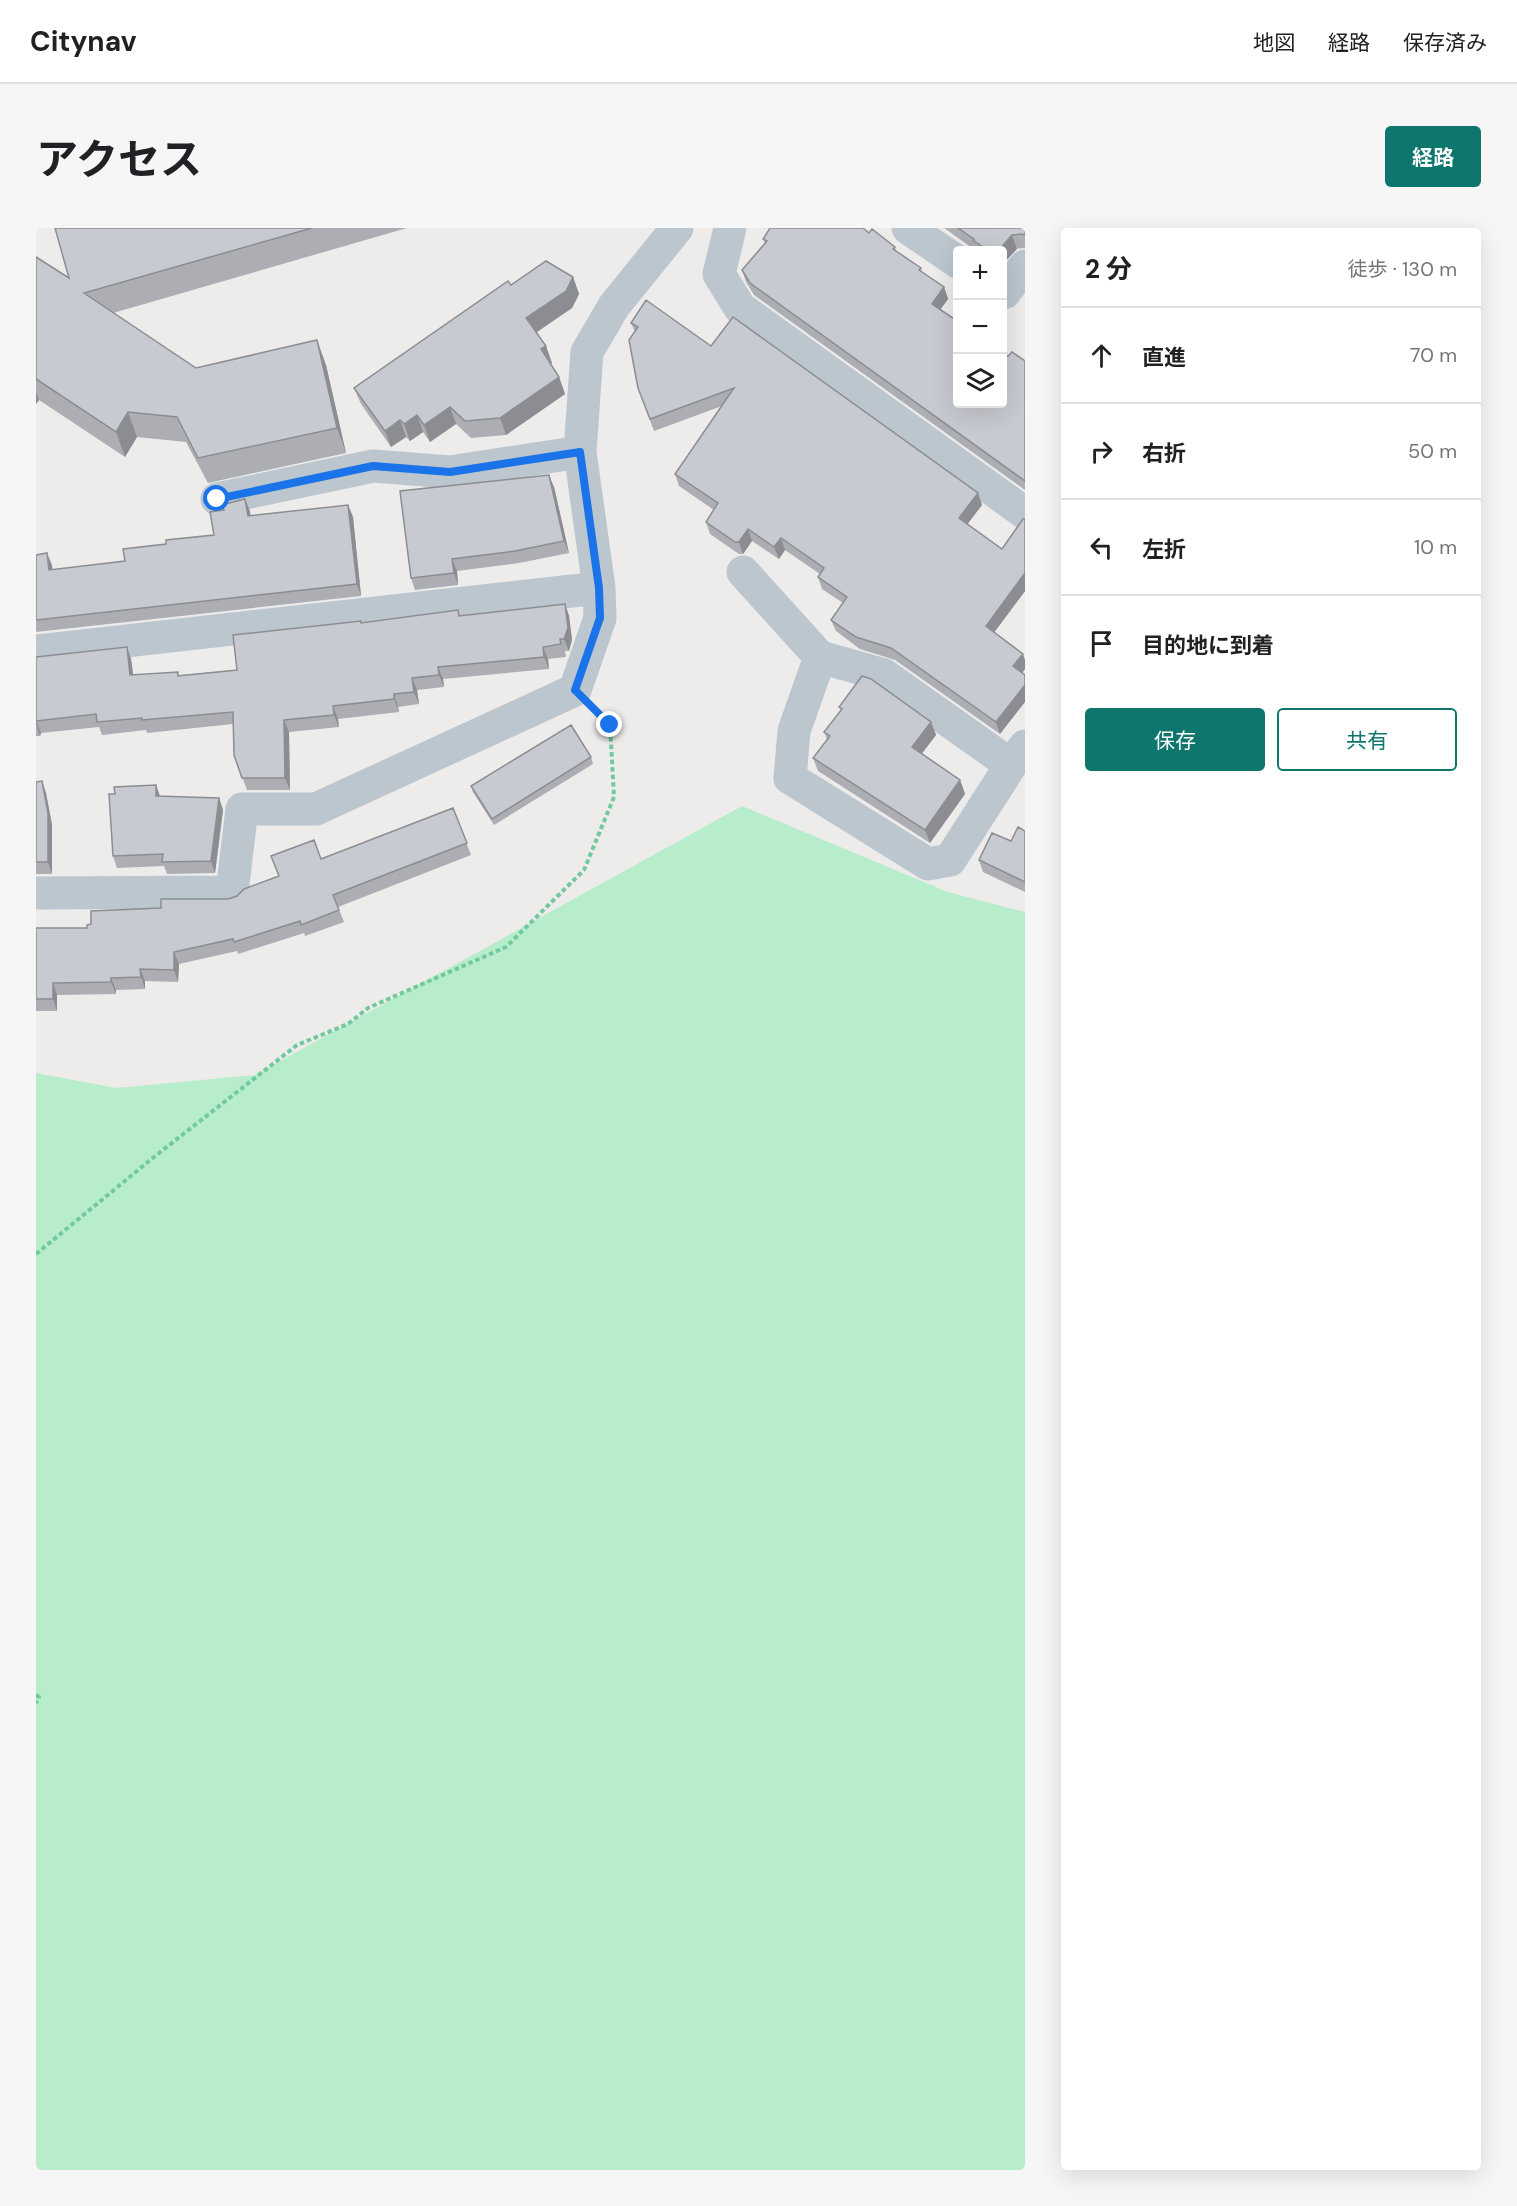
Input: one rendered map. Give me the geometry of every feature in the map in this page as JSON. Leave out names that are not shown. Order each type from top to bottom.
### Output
[{"type":"street","points":[[36,893],[232,892],[242,809],[316,809],[575,690],[600,618],[599,588],[580,452],[586,352],[614,306],[677,228]]},
{"type":"street","points":[[730,228],[719,274],[740,308],[1025,513]]},
{"type":"street","points":[[908,228],[953,259]]},
{"type":"street","points":[[1010,298],[1025,266]]},
{"type":"street","points":[[217,499],[373,466],[450,472],[580,452]]},
{"type":"street","points":[[743,572],[820,657],[884,675],[1018,755],[950,860],[928,864],[790,778],[794,731],[820,657]]},
{"type":"street","points":[[36,651],[599,588]]},
{"type":"path","points":[[36,1254],[154,1157],[297,1045],[348,1024],[368,1008],[506,947],[584,870],[614,797],[610,725],[575,690]]},
{"type":"path","points":[[36,1695],[39,1697],[36,1703]]},
{"type":"green space","points":[[742,806],[948,892],[1025,912],[1025,2170],[36,2170],[36,1073],[116,1088],[255,1075]]},
{"type":"building","points":[[55,228],[312,228],[84,293],[196,368],[317,340],[337,428],[198,458],[177,417],[128,412],[116,432],[36,379],[36,257],[69,278]]},
{"type":"building","points":[[770,228],[863,228],[869,233],[872,229],[895,247],[893,249],[921,268],[919,270],[944,287],[932,304],[953,318],[953,408],[1007,408],[1007,355],[1012,352],[1025,361],[1025,481],[750,283],[742,270],[767,241],[763,239]]},
{"type":"building","points":[[958,228],[1025,228],[1025,235],[1012,235],[1002,246],[981,246]]},
{"type":"building","points":[[546,261],[573,277],[566,291],[526,318],[546,346],[541,349],[559,377],[500,418],[465,421],[450,407],[424,425],[417,415],[404,424],[400,420],[385,431],[354,388],[508,281],[511,285]]},
{"type":"building","points":[[646,300],[711,346],[733,317],[978,493],[959,518],[1002,549],[1025,519],[1025,573],[986,626],[1023,654],[1013,666],[1025,675],[1025,685],[996,722],[891,648],[856,637],[831,620],[847,597],[818,577],[824,568],[781,538],[774,547],[748,529],[739,542],[735,542],[706,522],[718,503],[675,474],[734,388],[650,419],[638,388],[629,340],[638,327],[631,323]]},
{"type":"building","points":[[549,475],[564,541],[515,551],[452,559],[454,573],[411,578],[400,491]]},
{"type":"building","points":[[245,499],[248,516],[348,505],[357,584],[36,620],[36,555],[47,553],[49,570],[125,561],[123,549],[166,544],[166,540],[214,535],[210,512],[224,510],[221,505]]},
{"type":"building","points":[[565,604],[568,628],[564,639],[560,639],[561,644],[543,647],[544,657],[438,667],[439,675],[412,678],[414,692],[394,694],[394,699],[333,706],[334,715],[284,720],[285,778],[242,778],[234,755],[233,712],[97,722],[96,714],[36,721],[36,657],[127,647],[130,675],[178,672],[178,676],[237,670],[233,635],[361,621],[361,623],[458,610],[459,616]]},
{"type":"building","points":[[862,676],[871,679],[931,722],[912,747],[960,780],[925,830],[813,758],[830,736],[824,732],[842,709],[839,707]]},
{"type":"building","points":[[571,725],[591,757],[492,819],[471,786]]},
{"type":"building","points":[[42,781],[48,813],[48,862],[36,862],[36,782]]},
{"type":"building","points":[[156,785],[156,796],[219,798],[211,861],[162,862],[163,854],[113,856],[109,794],[115,794],[114,787]]},
{"type":"building","points":[[453,808],[467,843],[333,895],[339,910],[301,925],[300,921],[234,942],[233,939],[174,952],[174,970],[140,969],[141,977],[111,978],[111,982],[53,983],[53,999],[36,999],[36,928],[87,928],[87,925],[91,924],[91,911],[161,908],[161,899],[228,899],[237,896],[244,889],[279,876],[271,856],[314,840],[321,859]]},
{"type":"building","points":[[1018,827],[1025,831],[1025,882],[979,860],[992,833],[1011,841]]},
{"type":"route","points":[[217,499],[373,466],[450,472],[580,452],[599,588],[600,618],[575,690],[610,725]]}]
